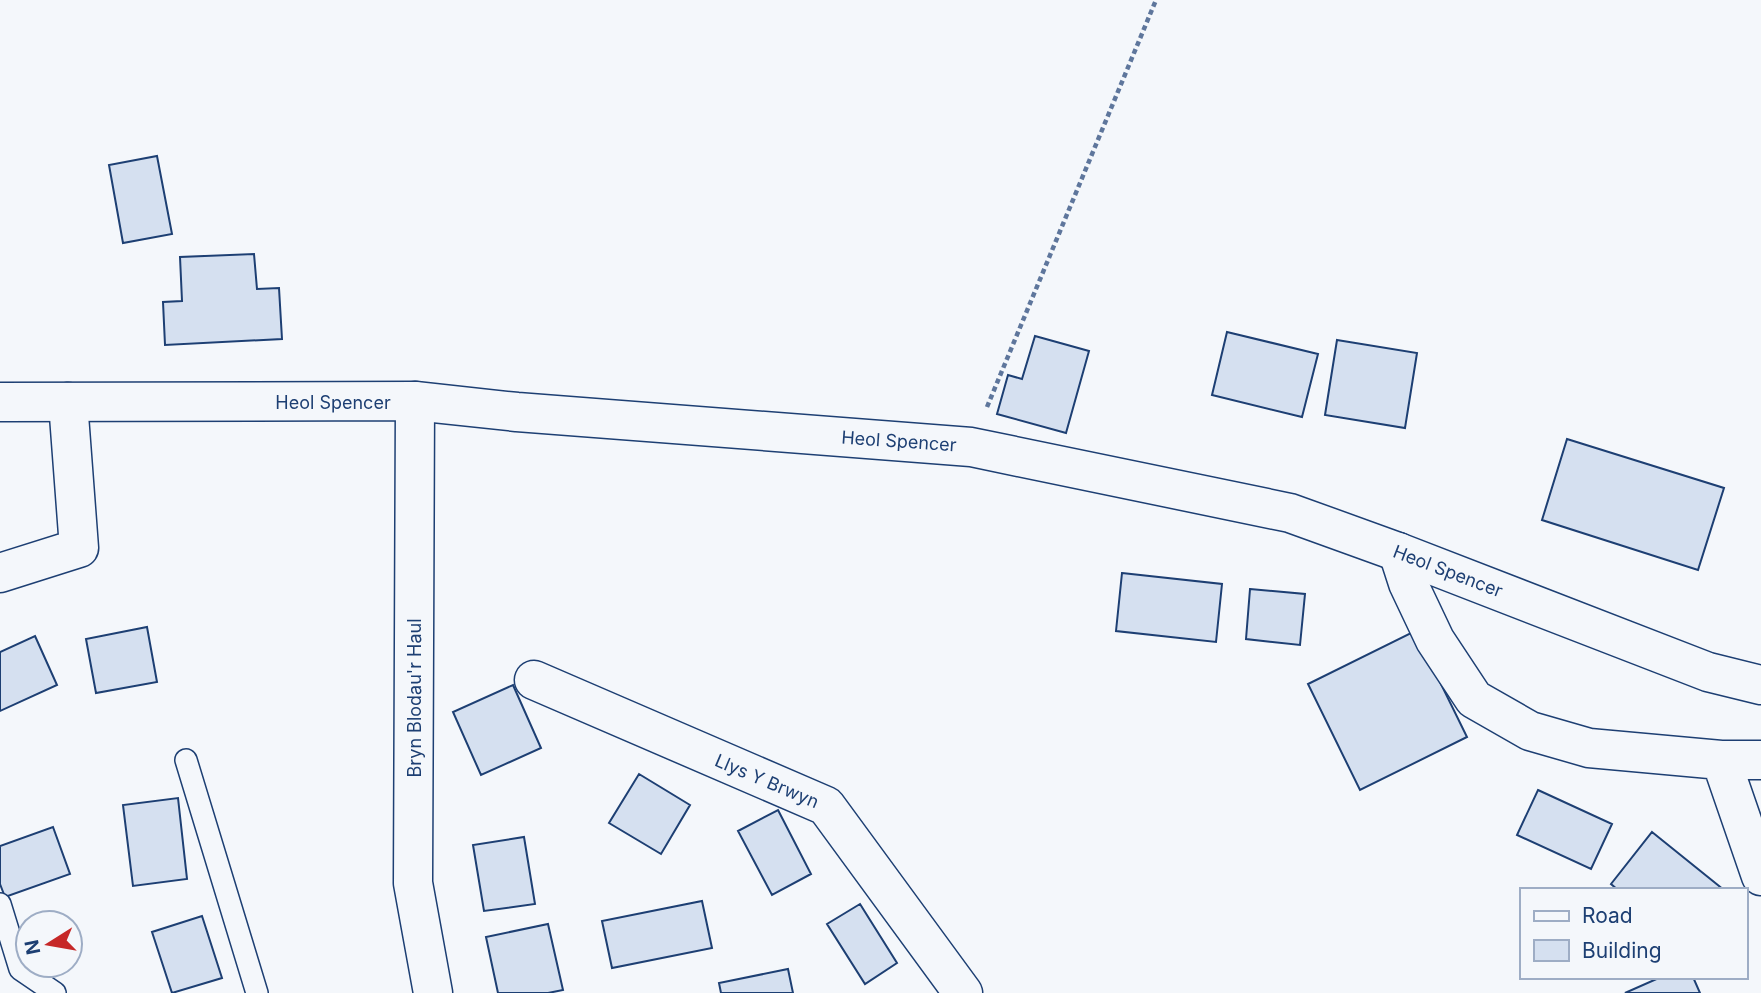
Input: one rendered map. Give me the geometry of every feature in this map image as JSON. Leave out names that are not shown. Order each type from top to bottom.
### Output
[{"type":"street","name":"Heol Spencer","points":[[0,402],[415,401],[517,412],[971,447],[1290,513],[1708,672],[1761,685]]},
{"type":"street","name":"Bryn Blodau'r Haul","points":[[415,401],[413,883],[433,993]]},
{"type":"street","points":[[0,573],[79,548],[68,402]]},
{"type":"street","points":[[1398,552],[1408,583],[1435,640],[1474,699],[1530,731],[1589,748],[1721,760],[1761,760]]},
{"type":"street","name":"Llys Y Brwyn","points":[[534,680],[826,806],[963,993]]},
{"type":"street","points":[[1721,760],[1761,876]]},
{"type":"lane","points":[[186,760],[257,993]]},
{"type":"lane","points":[[0,904],[20,969],[55,993]]},
{"type":"path","points":[[971,447],[1156,0]]},
{"type":"building","points":[[157,156],[172,234],[123,243],[109,165]]},
{"type":"building","points":[[254,254],[257,289],[279,288],[282,339],[165,345],[163,302],[182,301],[180,257]]},
{"type":"building","points":[[1227,332],[1318,354],[1302,417],[1212,395]]},
{"type":"building","points":[[1035,336],[1089,351],[1066,433],[997,414],[1008,375],[1022,379]]},
{"type":"building","points":[[1337,340],[1417,353],[1405,428],[1325,415]]},
{"type":"building","points":[[1567,439],[1724,488],[1698,570],[1542,520]]},
{"type":"building","points":[[1122,573],[1222,584],[1216,642],[1116,631]]},
{"type":"building","points":[[1250,589],[1305,594],[1300,645],[1246,639]]},
{"type":"building","points":[[147,627],[157,682],[96,693],[86,639]]},
{"type":"building","points":[[1415,631],[1467,737],[1360,790],[1308,684]]},
{"type":"building","points":[[35,636],[57,685],[0,711],[0,652]]},
{"type":"building","points":[[513,685],[541,748],[481,775],[453,712]]},
{"type":"building","points":[[639,774],[690,805],[661,854],[609,823]]},
{"type":"building","points":[[1538,790],[1612,824],[1591,869],[1517,835]]},
{"type":"building","points":[[178,798],[187,879],[133,886],[123,805]]},
{"type":"building","points":[[778,810],[811,874],[772,895],[738,831]]},
{"type":"building","points":[[53,827],[70,874],[5,897],[0,884],[0,846]]},
{"type":"building","points":[[1652,832],[1722,888],[1616,888],[1611,884]]},
{"type":"building","points":[[524,837],[535,904],[484,911],[473,845]]},
{"type":"building","points":[[702,901],[712,948],[612,968],[602,921]]},
{"type":"building","points":[[860,904],[897,963],[865,984],[827,924]]},
{"type":"building","points":[[202,916],[222,978],[172,993],[152,932]]},
{"type":"building","points":[[548,924],[563,990],[548,993],[498,993],[486,937]]},
{"type":"building","points":[[788,969],[793,993],[721,993],[719,983]]},
{"type":"building","points":[[1656,979],[1694,979],[1700,993],[1625,993]]}]
